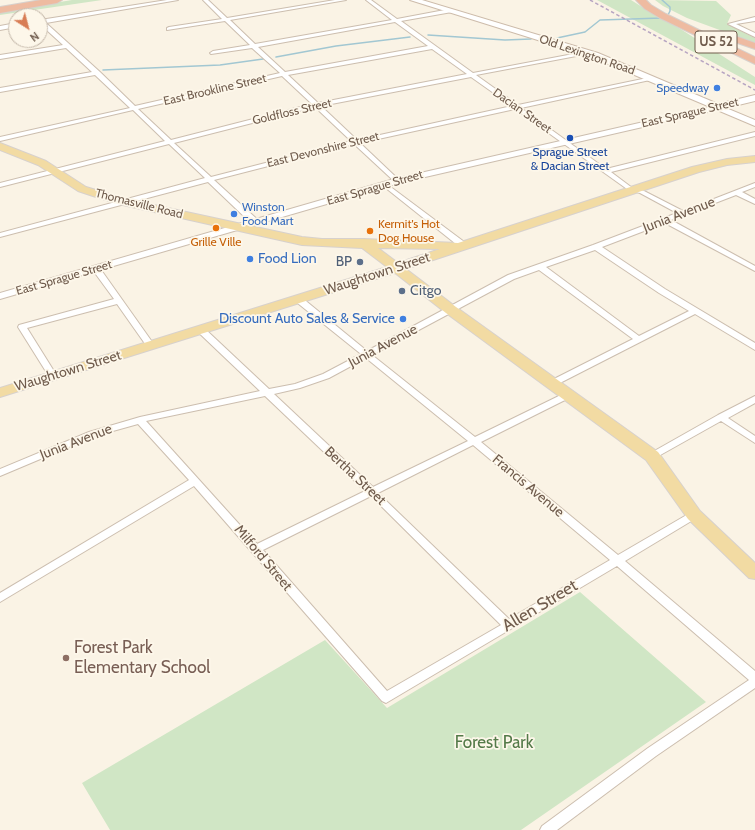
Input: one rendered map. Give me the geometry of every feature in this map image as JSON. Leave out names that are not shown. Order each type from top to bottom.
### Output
[{"type":"highway","points":[[0,1],[12,0]]},
{"type":"highway","points":[[0,10],[57,0]]},
{"type":"highway","name":"US 52","points":[[643,1],[664,13],[755,56]]},
{"type":"highway","points":[[680,20],[755,46]]},
{"type":"highway","points":[[680,20],[748,69]]},
{"type":"highway","name":"US 52","points":[[680,20],[755,61]]},
{"type":"main road","name":"Old Lexington Road","points":[[414,0],[587,52],[755,123]]},
{"type":"main road","name":"East Sprague Street","points":[[718,107],[755,98]]},
{"type":"main road","name":"Thomasville Road","points":[[0,146],[37,160],[82,189],[124,202],[302,241],[464,246]]},
{"type":"main road","name":"Waughtown Street","points":[[0,393],[396,268],[702,168],[727,162],[755,159]]},
{"type":"main road","points":[[364,243],[451,310],[652,456],[694,515],[755,573]]},
{"type":"street","points":[[48,21],[176,0]]},
{"type":"street","points":[[205,0],[397,181]]},
{"type":"street","points":[[169,29],[344,0]]},
{"type":"street","name":"Dacian Street","points":[[368,0],[629,188],[682,214]]},
{"type":"street","points":[[213,53],[450,11]]},
{"type":"street","points":[[755,19],[731,24],[755,35]]},
{"type":"street","points":[[48,29],[98,73],[256,223]]},
{"type":"street","points":[[0,57],[67,46]]},
{"type":"street","name":"East Brookline Street","points":[[0,139],[284,74],[432,46]]},
{"type":"street","name":"Goldfloss Street","points":[[0,185],[317,105],[587,52]]},
{"type":"street","points":[[0,90],[98,73]]},
{"type":"street","name":"East Devonshire Street","points":[[0,235],[356,141],[650,78]]},
{"type":"street","name":"East Sprague Street","points":[[0,296],[256,223],[384,184],[718,107]]},
{"type":"street","points":[[605,171],[755,134]]},
{"type":"street","points":[[384,184],[464,246]]},
{"type":"street","name":"Junia Avenue","points":[[0,473],[92,434],[140,420],[297,386],[326,376],[511,277],[596,247],[755,184]]},
{"type":"street","points":[[736,192],[755,202]]},
{"type":"street","points":[[665,220],[755,268]]},
{"type":"street","points":[[596,247],[694,311],[755,347]]},
{"type":"street","points":[[539,266],[638,339]]},
{"type":"street","points":[[96,269],[150,346]]},
{"type":"street","name":"Francis Avenue","points":[[298,299],[474,441],[617,560],[755,678]]},
{"type":"street","points":[[53,376],[22,327],[117,301]]},
{"type":"street","points":[[553,383],[694,311]]},
{"type":"street","name":"Bertha Street","points":[[201,330],[372,492],[508,625]]},
{"type":"street","points":[[256,549],[568,395]]},
{"type":"street","points":[[652,456],[755,399]]},
{"type":"street","points":[[721,417],[755,440]]},
{"type":"street","name":"Milford Street","points":[[140,420],[256,549],[386,698]]},
{"type":"street","points":[[0,598],[195,481]]},
{"type":"street","name":"Allen Street","points":[[386,698],[694,515]]},
{"type":"street","points":[[548,830],[652,752],[755,682]]},
{"type":"green space","points":[[72,0],[102,0],[48,8],[24,8]]},
{"type":"green space","points":[[597,0],[631,0],[679,28],[755,77],[755,85]]},
{"type":"green space","points":[[655,0],[716,1],[731,15],[727,24],[755,38],[755,43],[687,18],[663,6]]},
{"type":"green space","points":[[8,11],[8,14],[0,15],[0,12]]},
{"type":"green space","name":"Forest Park","points":[[580,592],[706,702],[521,830],[110,830],[82,783],[325,640],[387,708]]},
{"type":"waterway","points":[[557,38],[585,32],[600,20],[662,18],[668,15],[670,11],[670,7],[662,0]]},
{"type":"waterway","points":[[428,35],[505,40],[531,39]]},
{"type":"waterway","points":[[276,57],[336,46],[410,37]]},
{"type":"waterway","points":[[103,70],[220,65],[263,59]]},
{"type":"railway","points":[[590,0],[755,90]]},
{"type":"place","name":"Speedway","points":[[717,88]]},
{"type":"place","name":"Sprague Street & Dacian Street","points":[[570,138]]},
{"type":"place","name":"Winston Food Mart","points":[[234,214]]},
{"type":"place","name":"Grille Ville","points":[[216,228]]},
{"type":"place","name":"Kermit's Hot Dog House","points":[[370,231]]},
{"type":"place","name":"Food Lion","points":[[250,259]]},
{"type":"place","name":"BP","points":[[360,262]]},
{"type":"place","name":"Citgo","points":[[402,291]]},
{"type":"place","name":"Discount Auto Sales & Service","points":[[403,319]]},
{"type":"place","name":"Forest Park Elementary School","points":[[66,658]]}]
